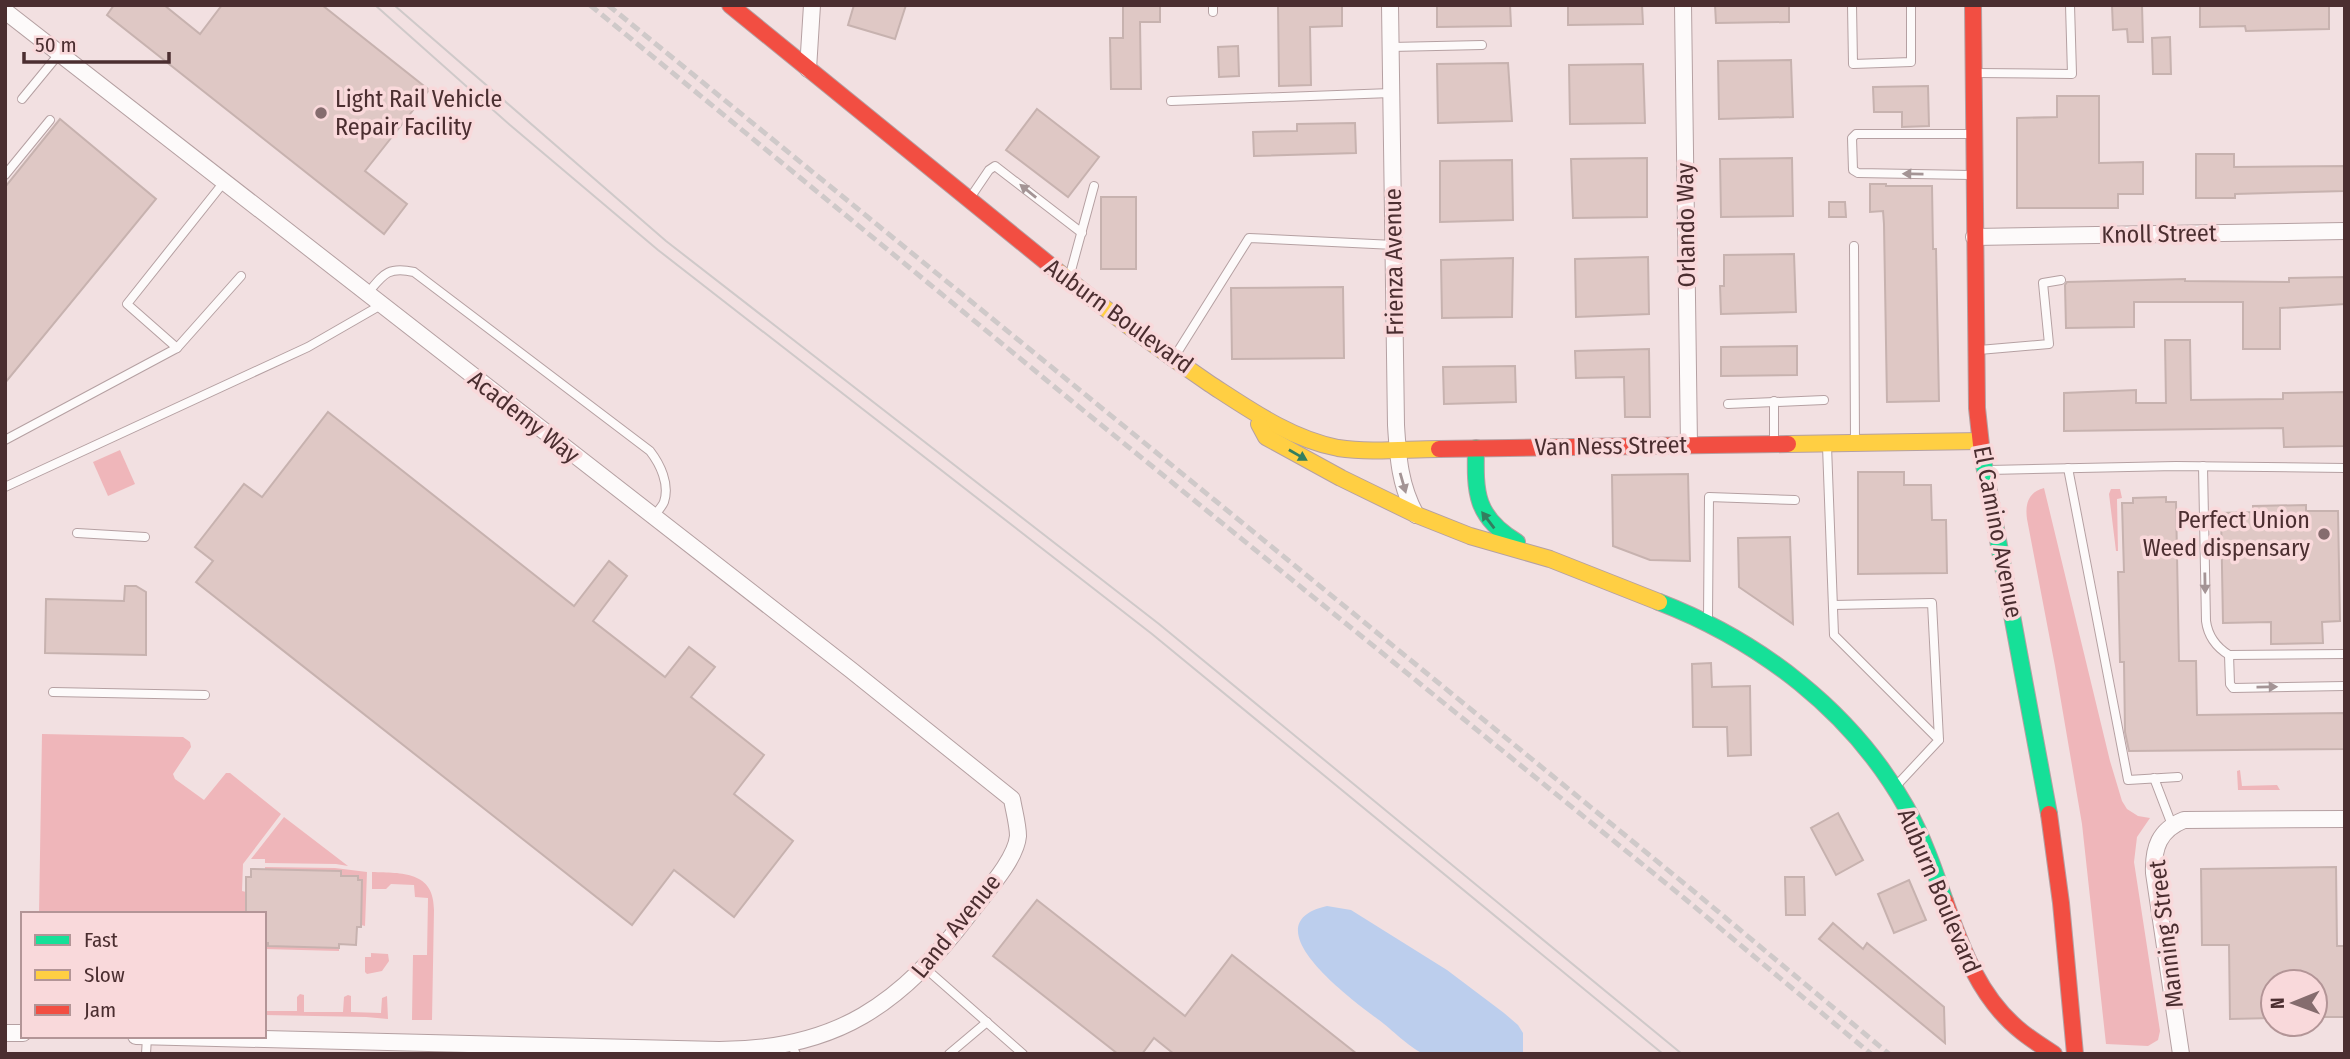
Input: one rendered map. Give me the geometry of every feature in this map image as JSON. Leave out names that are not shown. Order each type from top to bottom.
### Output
[{"type":"street","name":"Auburn Boulevard","points":[[730,5],[1069,281],[1174,359],[1251,409],[1266,437],[1348,484],[1416,515],[1473,537],[1544,557],[1708,621],[1746,642],[1798,681],[1849,729],[1894,788],[1916,826],[1964,953],[1981,988],[2006,1020],[2054,1054]]},
{"type":"street","points":[[808,69],[812,5]]},
{"type":"street","name":"Frienza Avenue","points":[[1390,5],[1397,449],[1403,487],[1416,515]]},
{"type":"street","name":"Orlando Way","points":[[1683,5],[1689,445]]},
{"type":"street","name":"El Camino Avenue","points":[[1973,5],[1973,175],[1980,441],[2040,756],[2068,970],[2075,1054]]},
{"type":"street","name":"Academy Way","points":[[5,11],[851,670],[1012,799],[1018,838]]},
{"type":"street","name":"Knoll Street","points":[[1974,237],[2345,231]]},
{"type":"street","name":"Van Ness Street","points":[[1251,409],[1299,437],[1328,447],[1360,450],[1980,441]]},
{"type":"street","name":"Auburn Boulevard","points":[[1476,448],[1477,500],[1485,519],[1500,534],[1544,557]]},
{"type":"street","name":"Manning Street","points":[[2181,1054],[2154,873],[2156,845],[2162,834],[2172,825],[2184,820],[2345,819]]},
{"type":"street","name":"Land Avenue","points":[[191,1038],[719,1050],[794,1049],[864,1017],[890,1000],[925,968],[951,939],[1007,862],[1018,838]]},
{"type":"lane","points":[[1852,5],[1853,64],[1911,62],[1911,5]]},
{"type":"lane","points":[[1973,74],[2072,74],[2070,5]]},
{"type":"lane","points":[[1391,47],[1482,45]]},
{"type":"lane","points":[[22,99],[59,54]]},
{"type":"lane","points":[[1171,101],[1391,93]]},
{"type":"lane","points":[[5,175],[50,120]]},
{"type":"lane","points":[[1973,134],[1856,134],[1852,138],[1853,170],[1858,173],[1973,175]]},
{"type":"lane","points":[[968,200],[989,170],[995,166],[1082,233]]},
{"type":"lane","points":[[177,348],[127,304],[224,182]]},
{"type":"lane","points":[[1069,281],[1094,186]]},
{"type":"lane","points":[[1174,359],[1249,238],[1394,245]]},
{"type":"lane","points":[[1854,246],[1856,443]]},
{"type":"lane","points":[[367,295],[385,273],[399,269],[414,272],[650,451],[659,462],[665,481],[664,501],[653,517]]},
{"type":"lane","points":[[5,440],[177,348],[242,276]]},
{"type":"lane","points":[[1976,351],[2049,344],[2043,283],[2061,280]]},
{"type":"lane","points":[[5,487],[308,347],[381,305]]},
{"type":"lane","points":[[1728,404],[1824,400]]},
{"type":"lane","points":[[1774,401],[1774,444]]},
{"type":"lane","points":[[1827,443],[1834,635],[1939,740]]},
{"type":"lane","points":[[1986,471],[2203,466],[2345,468]]},
{"type":"lane","points":[[2203,466],[2206,621],[2211,638],[2229,655],[2345,654]]},
{"type":"lane","points":[[2068,468],[2128,780],[2178,777]]},
{"type":"lane","points":[[1708,621],[1709,497],[1795,500]]},
{"type":"lane","points":[[77,533],[145,537]]},
{"type":"lane","points":[[1833,605],[1932,603],[1939,740],[1894,788]]},
{"type":"lane","points":[[2229,655],[2230,684],[2233,688],[2345,686]]},
{"type":"lane","points":[[53,692],[205,695]]},
{"type":"lane","points":[[2154,778],[2172,825]]},
{"type":"lane","points":[[925,968],[1023,1054]]},
{"type":"lane","points":[[948,1054],[987,1022]]},
{"type":"shaded area","points":[[120,450],[135,484],[108,496],[93,462]]},
{"type":"shaded area","points":[[2044,488],[2122,801],[2127,809],[2138,816],[2150,818],[2137,837],[2134,862],[2160,1031],[2158,1040],[2148,1046],[2106,1044],[2082,824],[2027,519],[2031,496]]},
{"type":"shaded area","points":[[2111,489],[2120,489],[2122,498],[2117,499],[2116,551],[2109,494]]},
{"type":"shaded area","points":[[42,734],[183,737],[190,742],[191,747],[173,774],[175,779],[204,800],[226,773],[230,773],[281,814],[243,864],[242,891],[246,892],[246,912],[39,912]]},
{"type":"shaded area","points":[[2240,770],[2242,786],[2277,785],[2280,790],[2238,790],[2237,771]]},
{"type":"shaded area","points":[[284,817],[348,866],[265,863],[265,859],[251,859]]},
{"type":"shaded area","points":[[265,867],[335,868],[367,872],[365,926],[361,925],[362,880],[358,880],[358,876],[265,874]]},
{"type":"shaded area","points":[[372,872],[414,877],[429,888],[433,897],[432,1020],[412,1020],[413,955],[427,955],[428,898],[415,897],[414,885],[391,884],[386,889],[372,889]]},
{"type":"shaded area","points":[[266,943],[268,946],[339,948],[339,951],[266,949]]},
{"type":"shaded area","points":[[371,953],[388,954],[389,961],[382,971],[367,974],[365,957],[371,957]]},
{"type":"shaded area","points":[[304,995],[304,1012],[343,1012],[344,997],[348,995],[351,996],[351,1012],[381,1013],[382,998],[387,996],[388,1019],[266,1015],[266,1011],[297,1011],[297,997]]},
{"type":"water","points":[[1327,906],[1351,910],[1447,970],[1504,1013],[1523,1033],[1523,1054],[1429,1054],[1411,1047],[1331,981],[1302,945],[1298,929],[1305,915]]},
{"type":"building","name":"Light Rail Vehicle Repair Facility","points":[[114,5],[164,5],[200,34],[222,5],[322,5],[429,90],[365,171],[407,204],[384,234],[107,15]]},
{"type":"building","points":[[854,5],[906,5],[895,39],[848,25]]},
{"type":"building","points":[[1123,5],[1160,5],[1160,22],[1140,22],[1141,89],[1111,89],[1110,38],[1123,38]]},
{"type":"building","points":[[1278,5],[1342,5],[1342,26],[1310,27],[1311,85],[1279,86]]},
{"type":"building","points":[[1437,5],[1510,5],[1511,26],[1437,27]]},
{"type":"building","points":[[1568,5],[1642,5],[1643,24],[1568,25]]},
{"type":"building","points":[[1715,5],[1789,5],[1789,22],[1716,23]]},
{"type":"building","points":[[2112,5],[2142,5],[2143,42],[2128,42],[2127,29],[2113,30]]},
{"type":"building","points":[[2200,5],[2329,5],[2329,29],[2246,31],[2245,26],[2200,27]]},
{"type":"building","points":[[2170,37],[2171,74],[2153,74],[2152,38]]},
{"type":"building","points":[[1238,46],[1239,76],[1219,77],[1218,47]]},
{"type":"building","points":[[1791,60],[1793,117],[1719,119],[1718,61]]},
{"type":"building","points":[[1508,63],[1512,121],[1438,123],[1437,64]]},
{"type":"building","points":[[1643,64],[1645,123],[1570,124],[1569,65]]},
{"type":"building","points":[[1928,86],[1929,126],[1902,127],[1902,112],[1874,112],[1873,87]]},
{"type":"building","points":[[2057,96],[2099,96],[2099,163],[2143,162],[2143,194],[2118,194],[2118,208],[2017,208],[2017,118],[2057,117]]},
{"type":"building","points":[[1037,109],[1099,157],[1068,197],[1006,150]]},
{"type":"building","points":[[60,119],[156,199],[5,383],[5,187]]},
{"type":"building","points":[[1355,123],[1356,153],[1254,156],[1253,132],[1297,131],[1297,124]]},
{"type":"building","points":[[2196,154],[2234,154],[2234,167],[2345,166],[2345,191],[2235,194],[2235,198],[2196,198]]},
{"type":"building","points":[[1647,158],[1647,217],[1573,218],[1571,159]]},
{"type":"building","points":[[1792,158],[1793,216],[1721,217],[1720,159]]},
{"type":"building","points":[[1512,160],[1513,220],[1440,222],[1440,161]]},
{"type":"building","points":[[1870,184],[1932,186],[1939,401],[1887,402],[1883,211],[1870,212]]},
{"type":"building","points":[[1101,197],[1136,197],[1136,269],[1101,269]]},
{"type":"building","points":[[1829,202],[1845,202],[1846,217],[1829,217]]},
{"type":"building","points":[[1794,254],[1796,312],[1721,314],[1720,286],[1724,286],[1724,255]]},
{"type":"building","points":[[1648,257],[1649,314],[1576,317],[1575,259]]},
{"type":"building","points":[[1513,258],[1512,317],[1442,318],[1441,260]]},
{"type":"building","points":[[2345,277],[2345,304],[2280,308],[2280,349],[2243,349],[2243,302],[2134,302],[2134,327],[2066,328],[2067,282],[2185,279],[2289,282],[2289,278]]},
{"type":"building","points":[[1343,287],[1344,358],[1232,359],[1231,288]]},
{"type":"building","points":[[2165,340],[2190,340],[2191,400],[2283,399],[2283,393],[2345,392],[2345,446],[2284,447],[2283,428],[2064,431],[2064,393],[2136,390],[2136,403],[2166,403]]},
{"type":"building","points":[[1797,346],[1797,375],[1721,376],[1721,347]]},
{"type":"building","points":[[1649,349],[1650,417],[1625,417],[1624,377],[1576,378],[1575,351]]},
{"type":"building","points":[[1515,366],[1516,402],[1444,404],[1443,367]]},
{"type":"building","points":[[328,412],[574,606],[609,561],[627,576],[593,621],[665,677],[689,647],[715,667],[691,697],[764,755],[734,794],[793,841],[734,917],[674,870],[632,925],[196,582],[213,561],[195,547],[244,484],[262,497]]},
{"type":"building","points":[[1858,472],[1904,472],[1904,485],[1931,485],[1932,520],[1946,520],[1947,573],[1858,574]]},
{"type":"building","points":[[1688,474],[1690,561],[1650,560],[1613,546],[1612,475]]},
{"type":"building","points":[[2166,497],[2166,502],[2176,502],[2179,661],[2196,661],[2197,715],[2345,713],[2345,749],[2129,751],[2125,732],[2124,662],[2120,662],[2118,572],[2124,572],[2122,503],[2133,503],[2133,498]]},
{"type":"building","points":[[2306,505],[2306,511],[2338,511],[2340,621],[2322,622],[2323,643],[2271,644],[2271,622],[2223,623],[2221,513],[2253,512],[2253,506]]},
{"type":"building","points":[[1790,537],[1793,624],[1739,587],[1738,538]]},
{"type":"building","points":[[125,586],[136,586],[146,592],[146,655],[45,653],[46,599],[124,601]]},
{"type":"building","points":[[1711,663],[1712,687],[1750,686],[1751,755],[1728,756],[1727,727],[1693,727],[1692,664]]},
{"type":"building","points":[[1838,813],[1863,860],[1836,875],[1811,828]]},
{"type":"building","points":[[2336,867],[2337,946],[2345,946],[2345,1017],[2329,1017],[2329,968],[2259,968],[2259,1018],[2230,1019],[2229,945],[2202,945],[2201,869]]},
{"type":"building","points":[[251,869],[341,871],[341,876],[358,876],[358,880],[362,880],[361,927],[357,927],[356,945],[339,944],[339,948],[268,946],[266,912],[246,912],[246,877],[251,877]]},
{"type":"building","points":[[1785,877],[1804,877],[1805,915],[1786,915]]},
{"type":"building","points":[[1909,880],[1926,920],[1894,933],[1878,894]]},
{"type":"building","points":[[1037,900],[1185,1016],[1232,955],[1357,1054],[1174,1054],[1154,1038],[1142,1054],[1118,1054],[993,956]]},
{"type":"building","points":[[1833,923],[1863,949],[1867,943],[1944,1007],[1945,1043],[1819,939]]},
{"type":"tram line","points":[[375,5],[510,125],[658,250],[1152,634],[1663,1054]]},
{"type":"tram line","points":[[394,5],[666,241],[1159,624],[1682,1054]]},
{"type":"railway","points":[[590,5],[1073,402],[1684,898],[1871,1054]]},
{"type":"railway","points":[[608,5],[1691,889],[1889,1054]]},
{"type":"traffic: fast","points":[[1476,448],[1476,478],[1480,503],[1493,523],[1517,542]]},
{"type":"traffic: fast","points":[[1982,454],[2049,814]]},
{"type":"traffic: fast","points":[[1659,602],[1733,637],[1800,683],[1831,710],[1884,772],[1906,807],[1923,841],[1945,901]]},
{"type":"traffic: slow","points":[[1056,270],[1210,384],[1287,431],[1338,448],[1376,451],[1439,449]]},
{"type":"traffic: slow","points":[[1259,424],[1266,437],[1417,515],[1470,536],[1550,559],[1659,602]]},
{"type":"traffic: slow","points":[[1788,444],[1980,441]]},
{"type":"traffic: jam","points":[[730,5],[1056,270]]},
{"type":"traffic: jam","points":[[1973,5],[1977,408],[1982,454]]},
{"type":"traffic: jam","points":[[1439,449],[1788,444]]},
{"type":"traffic: jam","points":[[2049,814],[2061,903],[2075,1054]]},
{"type":"traffic: jam","points":[[1945,901],[1958,937],[1984,989],[2007,1019],[2054,1054]]},
{"type":"place","name":"Light Rail Vehicle Repair Facility","points":[[321,113]]},
{"type":"place","name":"Perfect Union Weed dispensary","points":[[2324,534]]}]
